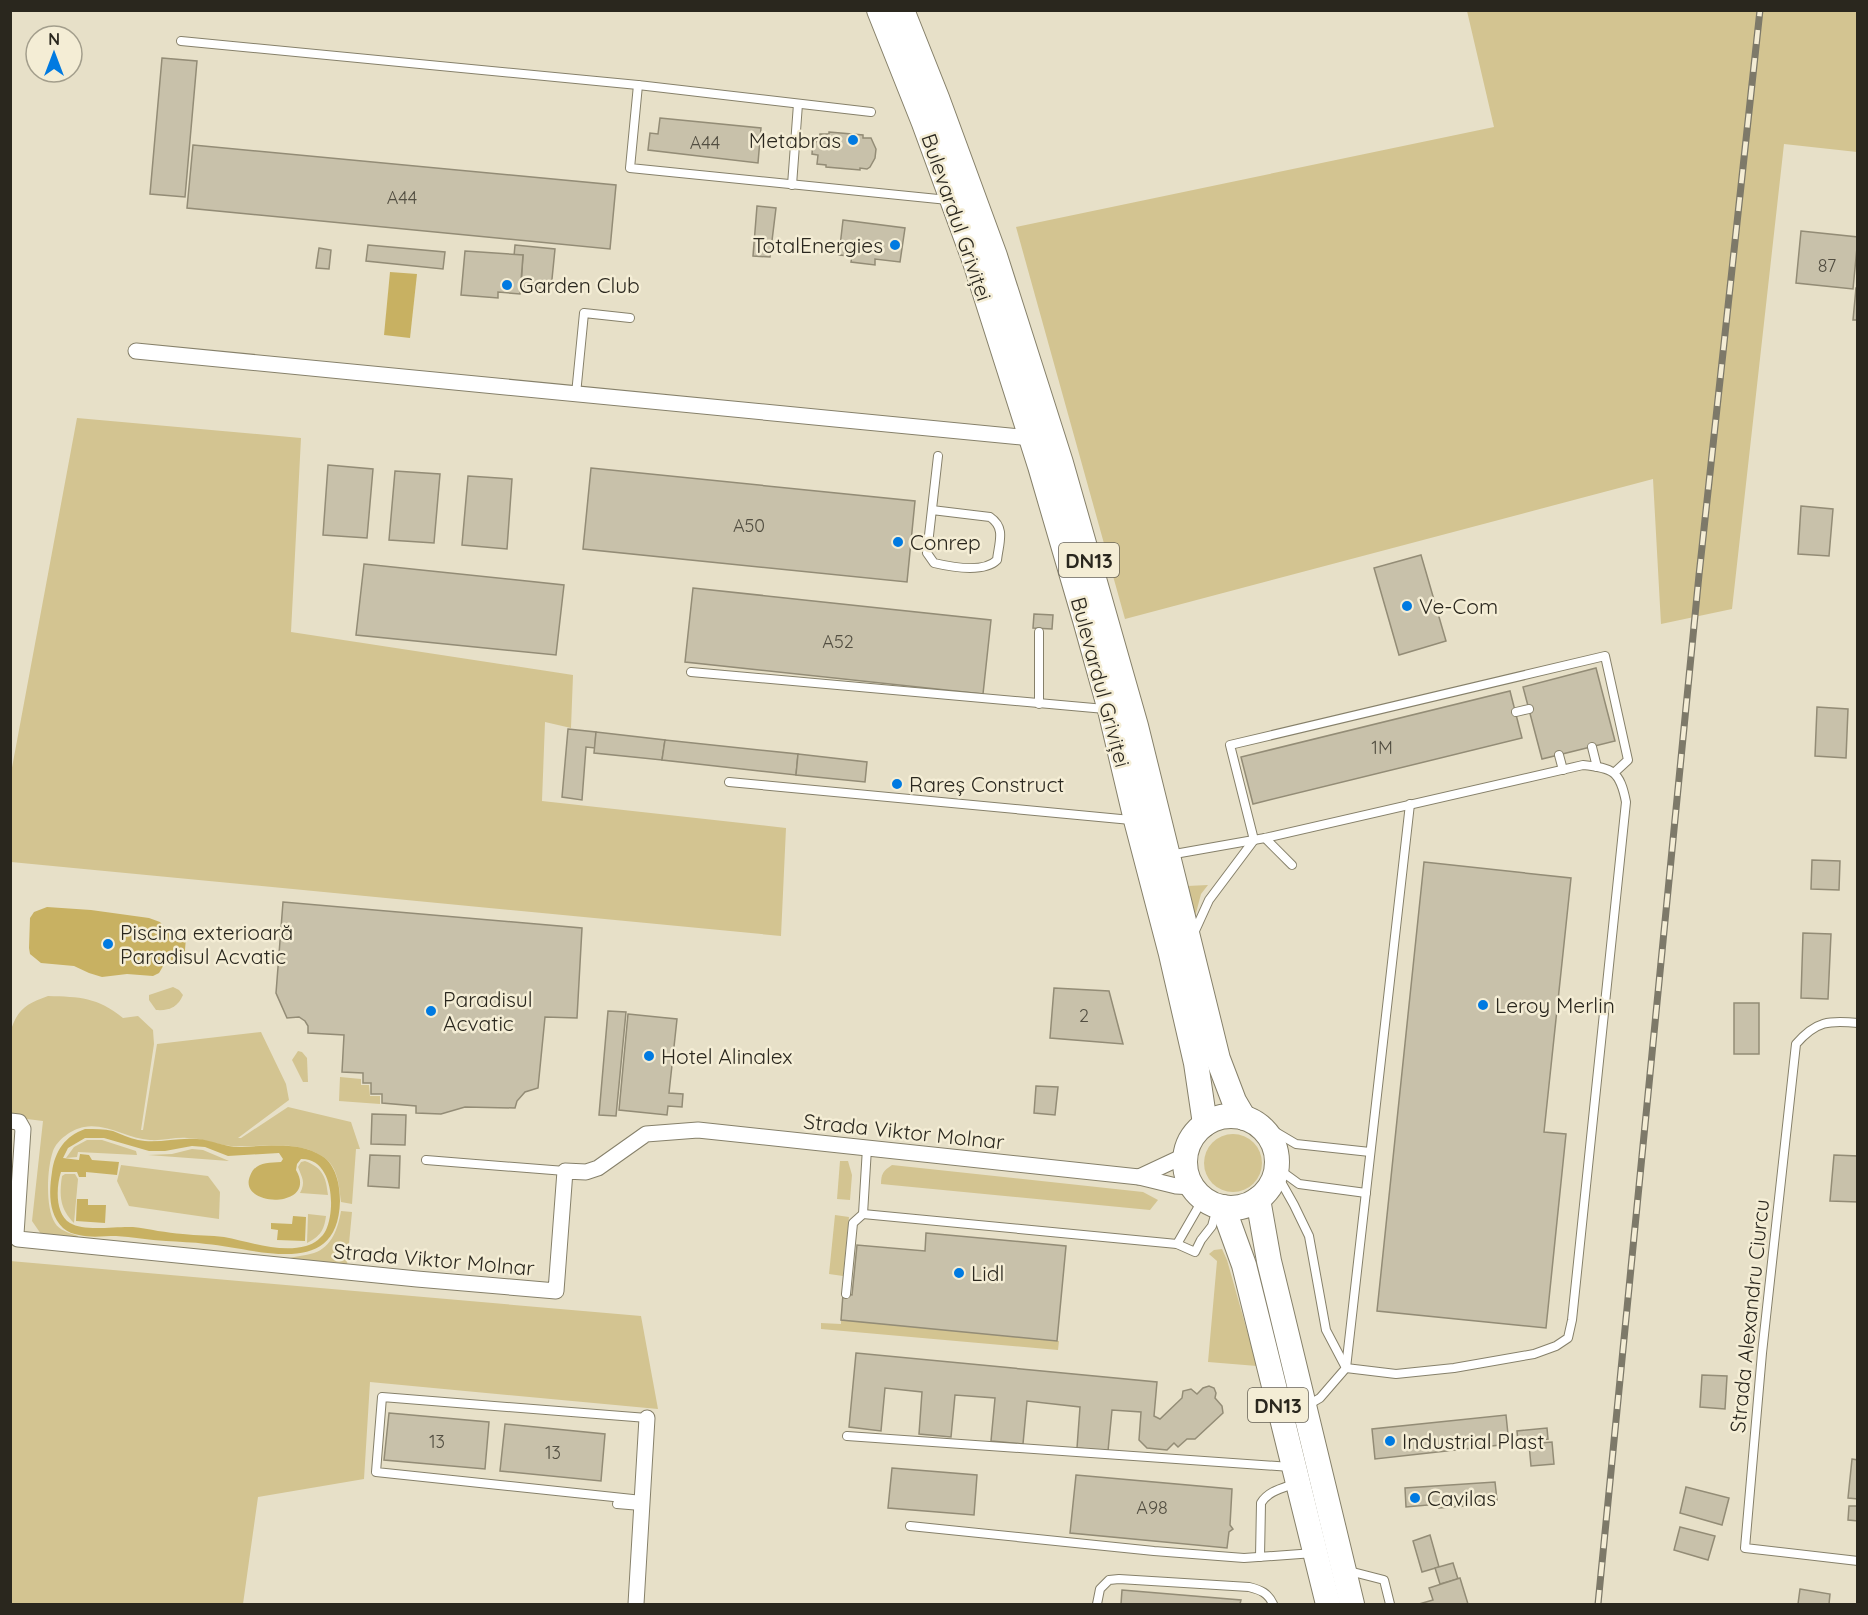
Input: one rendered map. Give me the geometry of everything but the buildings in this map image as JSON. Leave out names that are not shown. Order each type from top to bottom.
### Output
[{"type":"main road","name":"Bulevardul Griviței","points":[[879,10],[924,123],[975,262],[1031,438],[1110,710],[1186,1019],[1196,1063],[1205,1124]]},
{"type":"main road","name":"Bulevardul Griviței","points":[[902,10],[991,245],[1047,416],[1136,726],[1218,1059],[1234,1101],[1249,1121]]},
{"type":"main road","points":[[1186,1155],[1192,1138],[1205,1124],[1220,1118],[1236,1117],[1249,1121]]},
{"type":"main road","name":"DN13","points":[[1249,1121],[1269,1138],[1274,1147],[1276,1170]]},
{"type":"main road","name":"DN13","points":[[1186,1155],[1185,1166],[1209,1200],[1244,1265],[1328,1605]]},
{"type":"main road","points":[[1209,1200],[1242,1207],[1258,1199],[1271,1185],[1276,1170]]},
{"type":"main road","name":"DN13","points":[[1258,1199],[1269,1261],[1352,1605]]},
{"type":"street","points":[[136,351],[1031,438]]},
{"type":"street","name":"Strada Viktor Molnar","points":[[10,1121],[19,1122],[23,1129],[16,1234],[18,1239],[556,1291],[565,1171],[586,1172],[598,1167],[646,1134],[698,1130],[1138,1177],[1176,1186],[1209,1200]]},
{"type":"street","points":[[1138,1177],[1186,1155]]},
{"type":"street","points":[[636,1605],[647,1418]]},
{"type":"lane","points":[[181,41],[638,85],[871,112]]},
{"type":"lane","points":[[638,85],[630,168],[953,201]]},
{"type":"lane","points":[[792,185],[798,104]]},
{"type":"lane","points":[[576,394],[584,313],[630,318]]},
{"type":"lane","points":[[932,510],[990,517],[996,521],[1000,528],[997,560],[986,568],[947,566],[934,563],[927,553],[938,456]]},
{"type":"lane","points":[[1039,632],[1039,704]]},
{"type":"lane","points":[[1190,943],[1209,900],[1254,840],[1243,781],[1230,745],[1605,656],[1628,760],[1615,772]]},
{"type":"lane","points":[[691,672],[1110,710]]},
{"type":"lane","points":[[1516,712],[1529,709]]},
{"type":"lane","points":[[1592,747],[1597,766]]},
{"type":"lane","points":[[1559,755],[1563,770]]},
{"type":"lane","points":[[1168,855],[1265,838],[1583,765],[1597,766],[1615,772],[1622,784],[1626,802],[1572,1320],[1568,1338],[1556,1346],[1534,1354],[1454,1368],[1396,1374],[1346,1368]]},
{"type":"lane","points":[[729,782],[1136,820]]},
{"type":"lane","points":[[1305,1407],[1320,1398],[1346,1368],[1410,804]]},
{"type":"lane","points":[[1265,838],[1292,865]]},
{"type":"lane","name":"Strada Alexandru Ciurcu","points":[[1857,1023],[1834,1021],[1808,1031],[1796,1044],[1762,1353],[1745,1548],[1857,1561]]},
{"type":"lane","points":[[1249,1121],[1274,1131],[1296,1144],[1371,1152]]},
{"type":"lane","points":[[846,1294],[853,1224],[862,1214],[867,1148]]},
{"type":"lane","points":[[426,1160],[565,1171]]},
{"type":"lane","points":[[1276,1170],[1309,1236],[1326,1330],[1346,1368]]},
{"type":"lane","points":[[1276,1170],[1299,1184],[1366,1193]]},
{"type":"lane","points":[[862,1214],[1177,1244],[1195,1252],[1212,1226],[1209,1200]]},
{"type":"lane","points":[[1177,1244],[1209,1200]]},
{"type":"lane","points":[[642,1503],[376,1472],[382,1397],[647,1418]]},
{"type":"lane","points":[[847,1436],[1295,1475]]},
{"type":"lane","points":[[1260,1557],[1261,1503],[1265,1497],[1295,1475]]},
{"type":"lane","points":[[617,1504],[642,1503]]},
{"type":"lane","points":[[909,1526],[1244,1558],[1315,1553]]},
{"type":"lane","points":[[1344,1570],[1384,1580],[1390,1605]]},
{"type":"lane","points":[[1097,1605],[1100,1589],[1109,1580],[1119,1578],[1249,1587],[1260,1590],[1269,1597],[1273,1605]]},
{"type":"shaded area","points":[[1467,11],[1857,11],[1857,152],[1784,144],[1732,609],[1661,624],[1653,479],[1125,619],[1016,227],[1494,127]]},
{"type":"shaded area","points":[[390,272],[417,274],[410,338],[384,335]]},
{"type":"shaded area","points":[[77,418],[301,438],[291,632],[573,675],[571,728],[545,722],[542,801],[786,828],[781,936],[11,862],[11,773]]},
{"type":"shaded area","points":[[1208,885],[1201,894],[1195,917],[1187,886]]},
{"type":"shaded area","name":"Piscina exterioară Paradisul Acvatic","points":[[47,907],[91,910],[149,918],[160,922],[169,933],[186,938],[184,961],[180,964],[165,963],[159,973],[153,976],[127,974],[102,977],[74,966],[41,963],[30,954],[30,918],[34,912]]},
{"type":"shaded area","points":[[173,987],[183,995],[178,1003],[169,1009],[156,1010],[149,1000],[149,995]]},
{"type":"shaded area","points":[[48,996],[79,998],[96,1002],[123,1018],[138,1016],[153,1030],[154,1044],[141,1130],[143,1130],[157,1044],[261,1032],[286,1084],[289,1100],[238,1138],[288,1107],[351,1122],[360,1149],[356,1149],[352,1204],[341,1202],[331,1164],[310,1150],[277,1145],[231,1146],[193,1138],[150,1140],[93,1126],[75,1130],[58,1143],[53,1151],[48,1177],[48,1198],[55,1223],[78,1236],[79,1240],[43,1237],[32,1221],[43,1121],[11,1117],[10,1033],[23,1008]]},
{"type":"shaded area","points":[[298,1051],[307,1058],[308,1082],[303,1082],[292,1060]]},
{"type":"shaded area","points":[[340,1077],[361,1079],[361,1085],[369,1085],[370,1096],[380,1096],[380,1104],[339,1101]]},
{"type":"shaded area","points":[[85,1129],[103,1129],[145,1141],[197,1139],[236,1147],[293,1146],[313,1151],[327,1160],[336,1176],[340,1201],[336,1226],[325,1242],[310,1251],[291,1254],[196,1243],[116,1236],[88,1236],[67,1231],[58,1222],[52,1209],[50,1187],[53,1164],[58,1151],[78,1132]],"holes":[[[85,1138],[104,1138],[149,1151],[165,1151],[192,1146],[205,1147],[228,1156],[279,1153],[283,1159],[281,1162],[267,1163],[252,1171],[249,1187],[255,1194],[277,1200],[297,1192],[300,1183],[296,1170],[297,1164],[301,1159],[312,1161],[326,1175],[329,1186],[331,1209],[326,1230],[312,1244],[286,1248],[224,1237],[133,1227],[76,1226],[65,1219],[59,1207],[58,1185],[61,1172],[77,1172],[79,1177],[86,1177],[86,1172],[117,1175],[119,1162],[92,1160],[89,1155],[80,1154],[79,1160],[63,1158],[68,1148]]]},
{"type":"shaded area","points":[[1233,1134],[1244,1136],[1257,1147],[1262,1163],[1260,1174],[1249,1187],[1233,1192],[1222,1190],[1209,1179],[1204,1163],[1206,1152],[1217,1139]]},
{"type":"shaded area","points":[[87,1140],[102,1140],[136,1151],[137,1155],[78,1152],[77,1157],[66,1158],[74,1147]]},
{"type":"shaded area","points":[[192,1149],[203,1150],[229,1161],[148,1155],[172,1154]]},
{"type":"shaded area","points":[[305,1161],[323,1174],[328,1195],[300,1193],[303,1183],[298,1167],[301,1162]]},
{"type":"shaded area","points":[[840,1161],[848,1161],[852,1175],[850,1200],[837,1199]]},
{"type":"shaded area","points":[[121,1165],[208,1176],[220,1192],[219,1219],[129,1206],[117,1181]]},
{"type":"shaded area","points":[[892,1165],[1143,1192],[1158,1200],[1150,1210],[881,1184],[883,1173]]},
{"type":"shaded area","points":[[75,1174],[78,1179],[74,1223],[66,1213],[62,1202],[61,1183],[62,1176]]},
{"type":"shaded area","points":[[77,1199],[88,1199],[88,1205],[106,1205],[105,1223],[76,1221]]},
{"type":"shaded area","points":[[341,1211],[352,1212],[347,1265],[286,1259],[314,1253],[330,1242]]},
{"type":"shaded area","points":[[308,1214],[326,1216],[321,1232],[307,1243]]},
{"type":"shaded area","points":[[835,1215],[849,1217],[843,1276],[829,1274]]},
{"type":"shaded area","points":[[293,1216],[306,1217],[305,1241],[277,1240],[278,1230],[271,1229],[271,1223],[292,1224]]},
{"type":"shaded area","points":[[1222,1249],[1257,1366],[1208,1362],[1217,1261],[1209,1254],[1214,1250]]},
{"type":"shaded area","points":[[10,1261],[641,1316],[658,1409],[370,1382],[364,1479],[258,1497],[243,1604],[11,1604]]},
{"type":"shaded area","points":[[841,1320],[1059,1341],[1058,1350],[821,1329],[821,1323],[841,1324]]},
{"type":"railway","points":[[1598,1604],[1699,575],[1760,10]]},
{"type":"place","name":"Metabras","points":[[853,140]]},
{"type":"place","name":"TotalEnergies","points":[[895,245]]},
{"type":"place","name":"Garden Club","points":[[507,285]]},
{"type":"place","name":"Conrep","points":[[898,542]]},
{"type":"place","name":"Ve-Com","points":[[1407,606]]},
{"type":"place","name":"Rareș Construct","points":[[897,784]]},
{"type":"place","name":"Piscina exterioară Paradisul Acvatic","points":[[108,944]]},
{"type":"place","name":"Leroy Merlin","points":[[1483,1005]]},
{"type":"place","name":"Paradisul Acvatic","points":[[431,1011]]},
{"type":"place","name":"Hotel Alinalex","points":[[649,1056]]},
{"type":"place","name":"Lidl","points":[[959,1273]]},
{"type":"place","name":"Industrial Plast","points":[[1390,1441]]},
{"type":"place","name":"Cavilas","points":[[1415,1498]]}]
